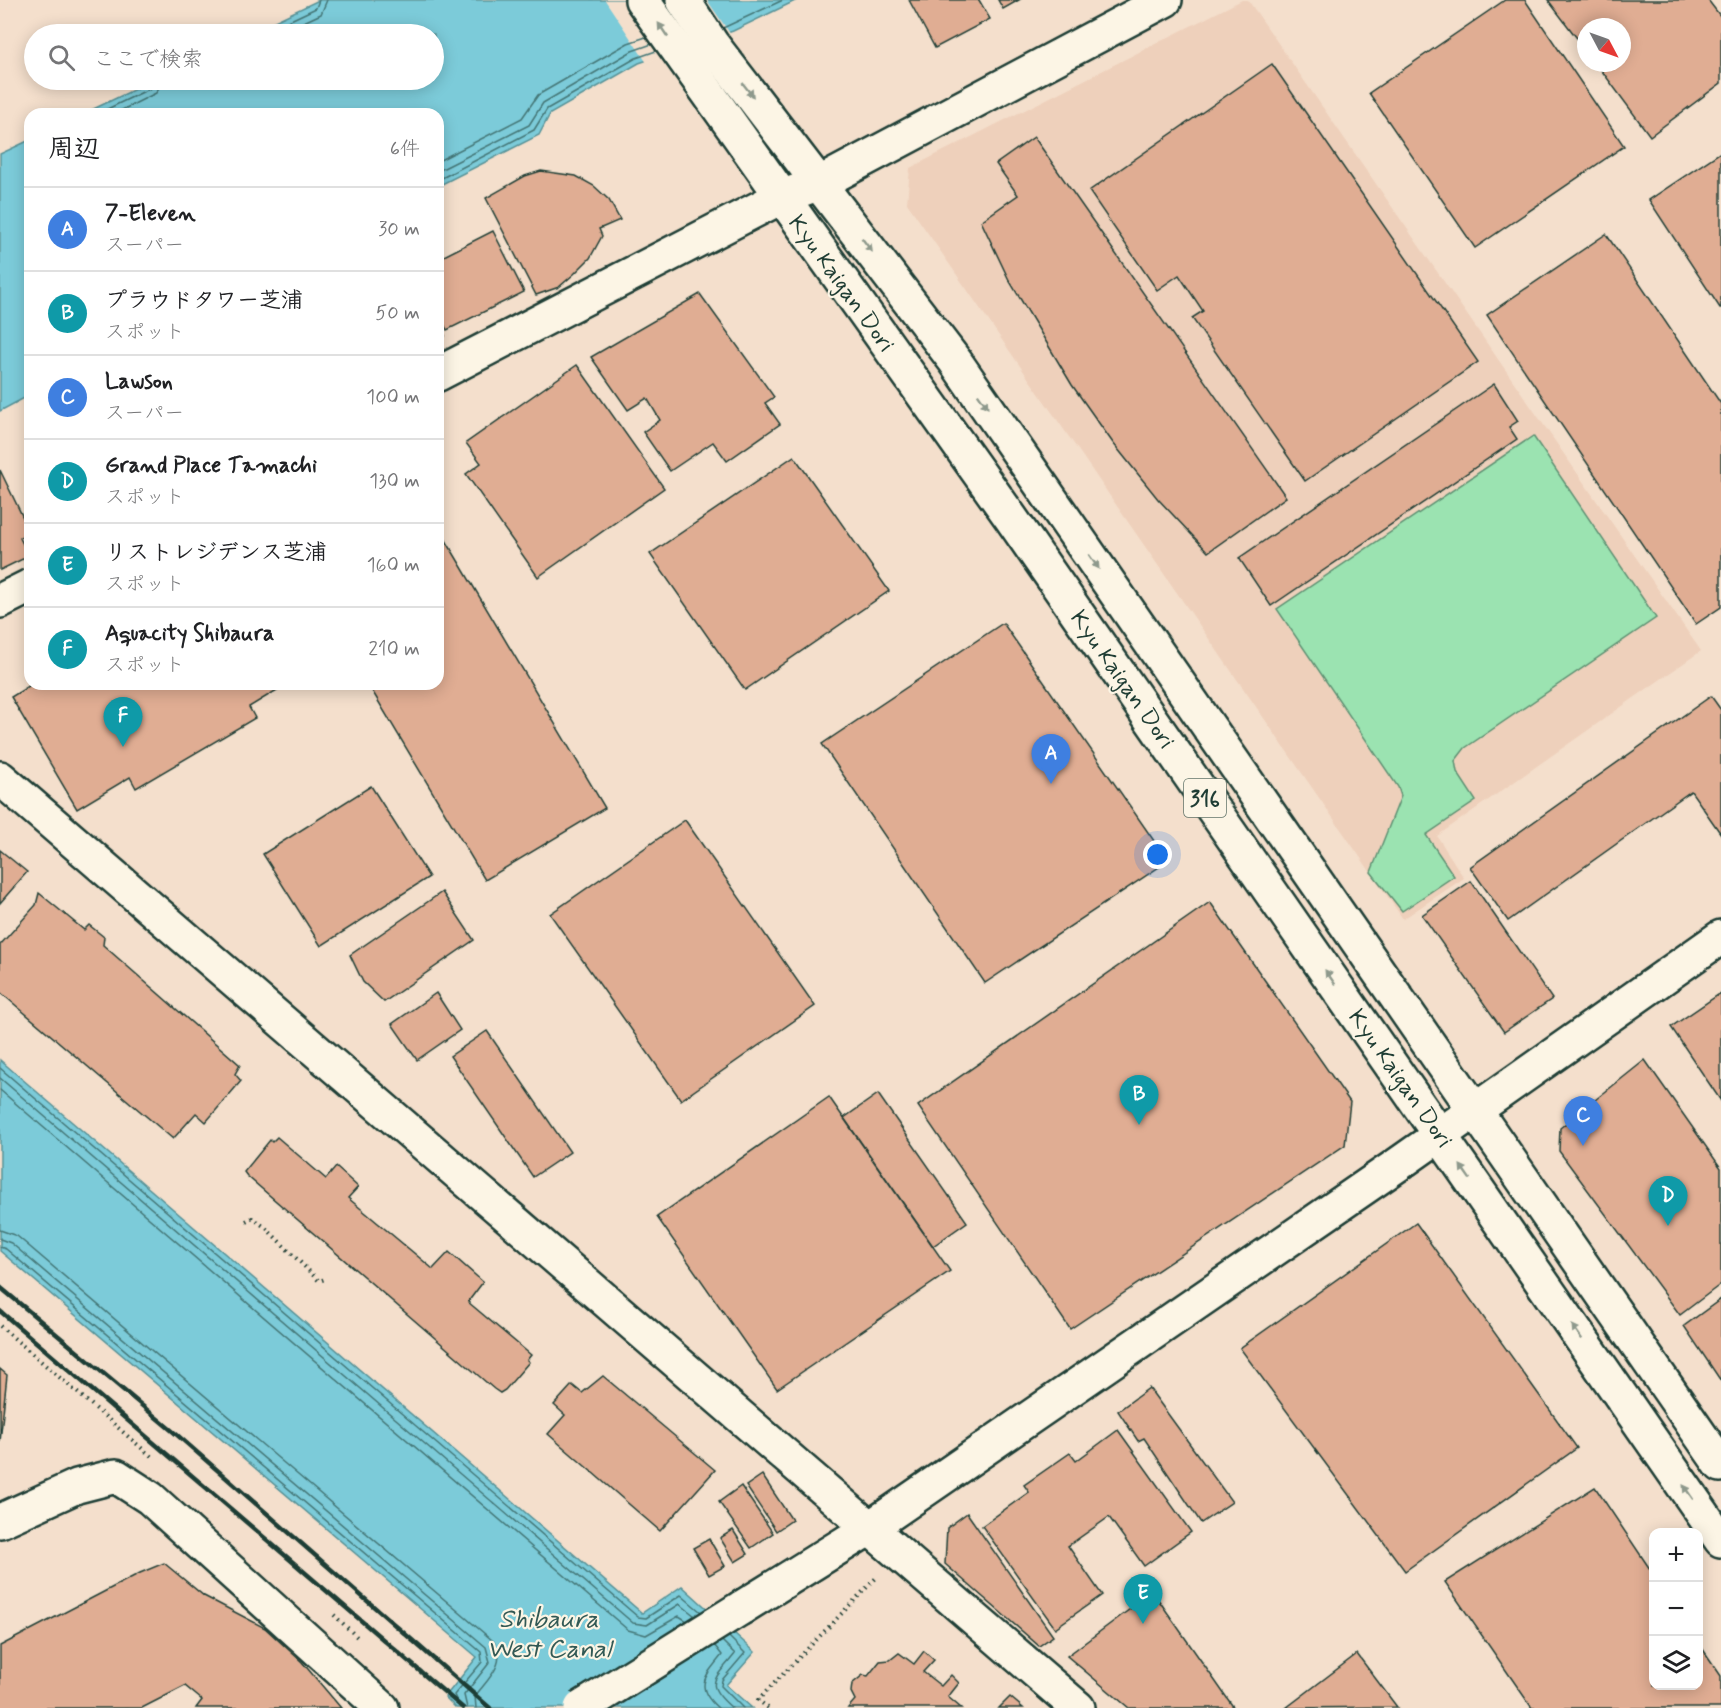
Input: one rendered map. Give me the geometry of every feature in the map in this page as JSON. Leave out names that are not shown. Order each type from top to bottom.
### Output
[{"type":"street","name":"Kyu Kaigan Dori","points":[[642,0],[1011,518],[1721,1540]]},
{"type":"street","name":"Kyu Kaigan Dori","points":[[683,0],[712,44],[955,361],[1721,1465]]},
{"type":"street","points":[[444,371],[781,196],[820,183],[1165,0]]},
{"type":"street","points":[[0,602],[24,589]]},
{"type":"street","points":[[0,778],[899,1556],[1078,1708]]},
{"type":"street","points":[[581,1708],[868,1529],[1721,937]]},
{"type":"street","points":[[0,1521],[77,1486],[116,1476],[150,1498],[382,1708]]},
{"type":"path","points":[[246,1221],[252,1218],[265,1227],[320,1281],[325,1279]]},
{"type":"path","points":[[768,1708],[758,1700],[899,1556]]},
{"type":"shaded area","points":[[1242,0],[1248,0],[1701,651],[1437,836],[1464,878],[1403,919],[907,203],[910,168]]},
{"type":"green space","points":[[1533,436],[1656,618],[1465,748],[1455,761],[1457,772],[1476,801],[1426,835],[1454,876],[1402,911],[1371,872],[1401,796],[1398,787],[1277,609]]},
{"type":"water","points":[[319,0],[797,0],[733,31],[639,63],[550,114],[539,135],[444,183],[444,108],[96,108],[133,90],[444,90],[444,24],[268,24]]},
{"type":"water","points":[[24,143],[24,398],[0,411],[0,154]]},
{"type":"water","name":"Shibaura West Canal","points":[[0,1060],[642,1613],[682,1586],[755,1652],[726,1685],[752,1708],[456,1708],[445,1697],[477,1657],[0,1251]]},
{"type":"pier","points":[[605,0],[707,0],[731,35],[647,63]]},
{"type":"building","points":[[909,0],[979,0],[990,19],[935,48]]},
{"type":"building","points":[[998,0],[1019,0],[1003,9]]},
{"type":"building","points":[[1505,0],[1525,0],[1624,146],[1475,248],[1369,93]]},
{"type":"building","points":[[1548,0],[1708,0],[1721,17],[1721,83],[1650,136],[1603,72],[1631,72],[1631,18],[1577,18],[1577,38]]},
{"type":"building","points":[[1272,64],[1478,362],[1305,481],[1192,318],[1203,311],[1179,275],[1157,290],[1089,191]]},
{"type":"building","points":[[1034,137],[1286,497],[1208,552],[1158,499],[1113,443],[1072,385],[1009,280],[981,221],[1018,195],[996,164]]},
{"type":"building","points":[[1721,152],[1721,308],[1720,308],[1649,200]]},
{"type":"building","points":[[541,171],[576,176],[594,186],[609,200],[620,220],[599,229],[602,236],[590,258],[574,274],[559,287],[536,295],[486,198],[525,176]]},
{"type":"building","points":[[493,231],[524,292],[447,330],[444,324],[444,256]]},
{"type":"building","points":[[1606,234],[1721,404],[1721,607],[1696,624],[1487,315]]},
{"type":"building","points":[[700,294],[774,397],[765,403],[780,424],[727,461],[713,442],[670,471],[643,432],[660,420],[647,398],[628,410],[591,357]]},
{"type":"building","points":[[577,365],[664,488],[538,577],[466,474],[481,463],[466,443]]},
{"type":"building","points":[[1494,384],[1518,421],[1509,427],[1517,439],[1271,606],[1239,558]]},
{"type":"building","points":[[794,456],[889,591],[745,690],[650,554]]},
{"type":"building","points":[[0,470],[24,520],[24,536],[20,538],[24,546],[24,558],[0,570]]},
{"type":"building","points":[[444,537],[605,808],[485,880],[372,690],[444,690]]},
{"type":"building","points":[[1003,623],[1168,861],[985,983],[822,744]]},
{"type":"building","points":[[24,689],[277,690],[249,707],[255,718],[136,788],[130,777],[77,809],[11,697]]},
{"type":"building","points":[[1711,696],[1721,710],[1721,834],[1691,791],[1508,921],[1470,867]]},
{"type":"building","points":[[371,786],[429,877],[321,946],[263,854]]},
{"type":"building","points":[[685,820],[815,1006],[681,1100],[550,914]]},
{"type":"building","points":[[0,850],[27,872],[0,903]]},
{"type":"building","points":[[1471,881],[1552,999],[1504,1032],[1422,915]]},
{"type":"building","points":[[442,892],[474,940],[384,1002],[363,982],[350,955]]},
{"type":"building","points":[[39,893],[84,930],[89,925],[104,937],[103,945],[240,1065],[235,1074],[241,1081],[206,1122],[196,1113],[173,1139],[0,992],[0,945],[36,905]]},
{"type":"building","points":[[1210,902],[1350,1102],[1345,1145],[1070,1329],[918,1106]]},
{"type":"building","points":[[436,993],[460,1030],[417,1060],[392,1024]]},
{"type":"building","points":[[1721,993],[1721,1101],[1671,1027]]},
{"type":"building","points":[[487,1031],[570,1152],[533,1177],[450,1056]]},
{"type":"building","points":[[1645,1060],[1721,1168],[1721,1284],[1680,1315],[1559,1151],[1560,1128]]},
{"type":"building","points":[[878,1094],[967,1222],[933,1246],[844,1118]]},
{"type":"building","points":[[829,1097],[950,1271],[777,1389],[657,1217]]},
{"type":"building","points":[[277,1137],[326,1179],[336,1167],[358,1187],[348,1198],[433,1269],[449,1252],[483,1282],[468,1302],[531,1355],[527,1360],[529,1362],[505,1390],[500,1393],[494,1389],[247,1176],[244,1172],[270,1140],[272,1142]]},
{"type":"building","points":[[1416,1223],[1577,1448],[1405,1571],[1240,1348]]},
{"type":"building","points":[[1721,1299],[1721,1381],[1684,1326]]},
{"type":"building","points":[[0,1369],[7,1375],[0,1442]]},
{"type":"building","points":[[603,1376],[715,1470],[660,1531],[548,1434],[565,1415],[554,1405],[572,1385],[582,1393]]},
{"type":"building","points":[[1149,1388],[1232,1502],[1201,1523],[1144,1438],[1138,1441],[1118,1411]]},
{"type":"building","points":[[1118,1430],[1191,1532],[1144,1566],[1109,1517],[1068,1546],[1102,1595],[1055,1628],[982,1526],[1029,1492],[1024,1485],[1070,1453],[1076,1461]]},
{"type":"building","points":[[762,1475],[792,1520],[776,1531],[746,1486]]},
{"type":"building","points":[[741,1486],[773,1533],[751,1548],[719,1502]]},
{"type":"building","points":[[1595,1487],[1649,1568],[1649,1690],[1703,1690],[1703,1649],[1721,1676],[1721,1708],[1532,1708],[1445,1582]]},
{"type":"building","points":[[967,1513],[1053,1636],[1039,1646],[945,1564],[947,1528]]},
{"type":"building","points":[[733,1530],[748,1554],[735,1562],[720,1538]]},
{"type":"building","points":[[709,1539],[725,1566],[709,1575],[693,1548]]},
{"type":"building","points":[[164,1563],[204,1596],[265,1628],[302,1662],[341,1708],[196,1708],[202,1700],[185,1686],[142,1708],[0,1708],[0,1646],[140,1573]]},
{"type":"building","points":[[1153,1592],[1234,1708],[1129,1708],[1067,1656]]},
{"type":"building","points":[[924,1651],[934,1660],[923,1672],[941,1686],[951,1675],[959,1683],[948,1697],[961,1708],[848,1708],[855,1700],[851,1692],[852,1684],[863,1675],[868,1676],[880,1661],[890,1660],[899,1653],[914,1664]]},
{"type":"building","points":[[1357,1654],[1397,1707],[1286,1708]]},
{"type":"building","points":[[1010,1697],[1023,1708],[999,1708]]},
{"type":"railway","points":[[0,1287],[176,1434],[490,1708]]},
{"type":"railway","points":[[0,1311],[463,1708]]},
{"type":"place","name":"Aquacity Shibaura","points":[[123,747]]},
{"type":"place","name":"7-Eleven","points":[[1051,784]]},
{"type":"place","name":"プラウドタワー芝浦","points":[[1139,1125]]},
{"type":"place","name":"Lawson","points":[[1583,1146]]},
{"type":"place","name":"Grand Place Tamachi","points":[[1668,1226]]},
{"type":"place","name":"リストレジデンス芝浦","points":[[1143,1624]]}]
